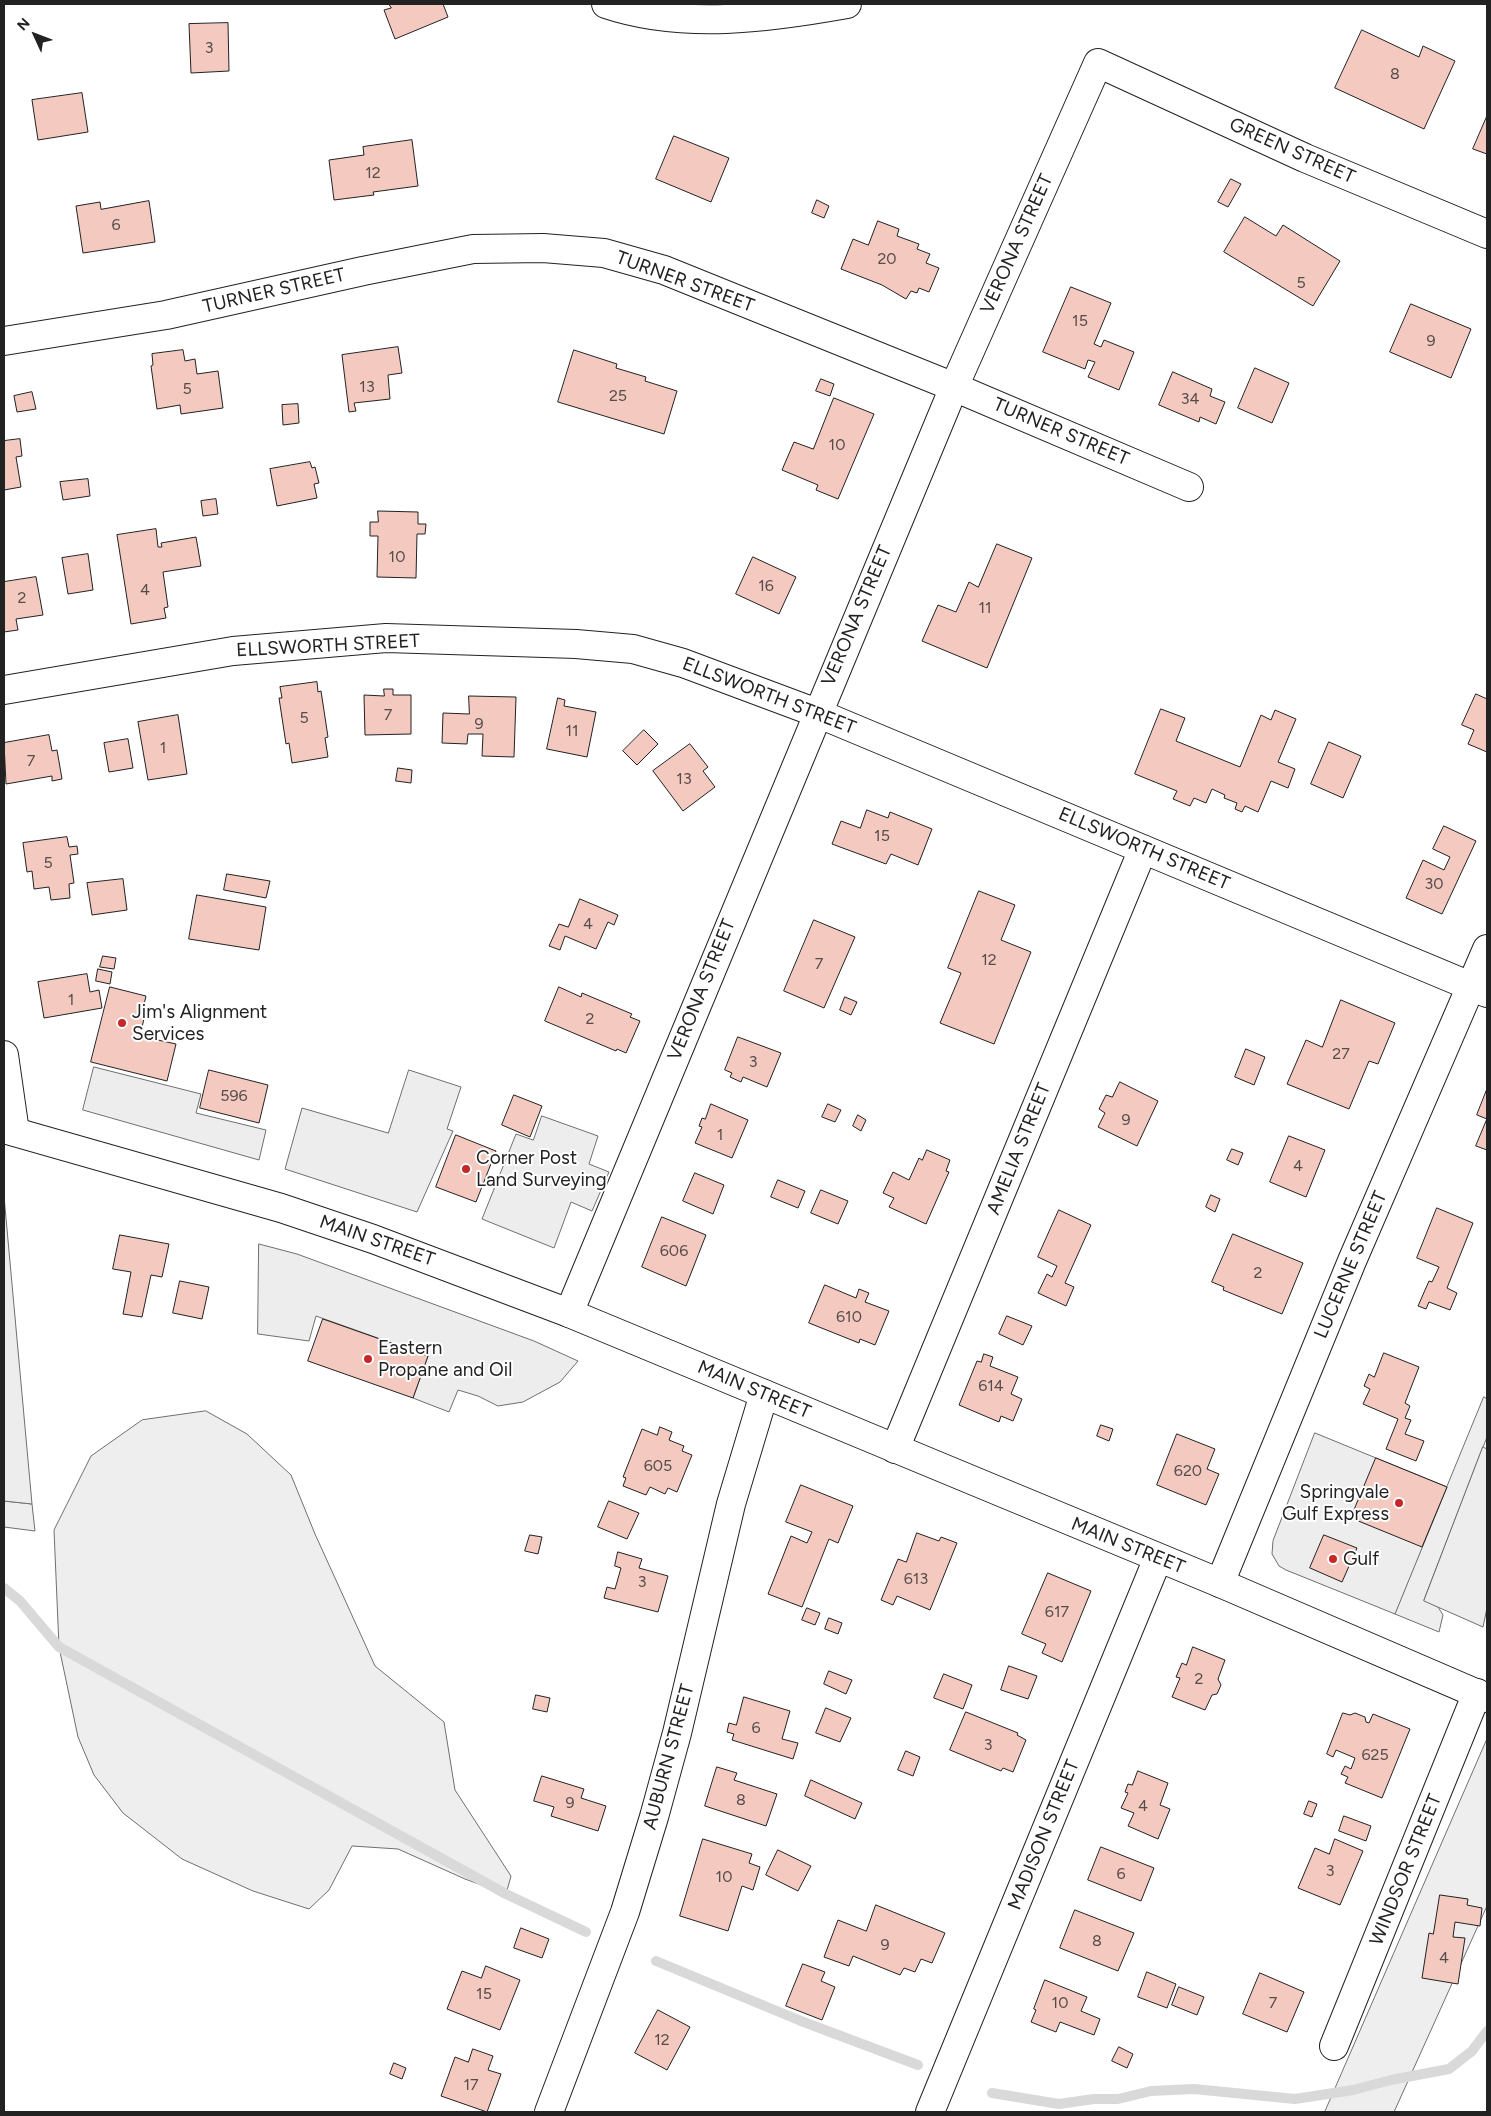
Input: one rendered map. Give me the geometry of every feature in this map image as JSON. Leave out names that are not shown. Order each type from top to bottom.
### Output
[{"type":"street","points":[[606,4],[625,10],[672,18],[747,18],[847,4]]},
{"type":"street","name":"GREEN STREET","points":[[1098,63],[1305,158],[1487,234]]},
{"type":"street","name":"VERONA STREET","points":[[569,1313],[954,387],[1098,63]]},
{"type":"street","name":"TURNER STREET","points":[[4,341],[166,315],[363,271],[473,249],[543,248],[604,253],[664,270],[954,387],[1190,487]]},
{"type":"street","name":"ELLSWORTH STREET","points":[[4,690],[233,651],[396,639],[576,644],[610,646],[633,650],[683,662],[817,713],[1479,989]]},
{"type":"street","name":"AMELIA STREET","points":[[895,1449],[1144,849]]},
{"type":"street","name":"LUCERNE STREET","points":[[1220,1584],[1364,1234],[1479,989],[1487,949]]},
{"type":"street","points":[[4,1055],[9,1131]]},
{"type":"street","name":"MAIN STREET","points":[[9,1131],[280,1208],[443,1264],[569,1313],[764,1394],[1220,1584],[1482,1696]]},
{"type":"street","name":"AUBURN STREET","points":[[548,2112],[626,1912],[677,1733],[731,1504],[764,1394]]},
{"type":"street","name":"MADISON STREET","points":[[930,2112],[1158,1558]]},
{"type":"street","name":"WINDSOR STREET","points":[[1334,2046],[1482,1696]]},
{"type":"shaded area","points":[[94,1067],[201,1094],[196,1113],[266,1130],[259,1160],[83,1110]]},
{"type":"shaded area","points":[[409,1070],[461,1087],[447,1129],[453,1131],[417,1212],[285,1169],[302,1108],[388,1133]]},
{"type":"shaded area","points":[[542,1116],[598,1136],[589,1164],[609,1172],[592,1211],[571,1202],[554,1248],[482,1219],[516,1134],[533,1140]]},
{"type":"shaded area","points":[[4,1196],[32,1504],[4,1501]]},
{"type":"shaded area","points":[[259,1244],[297,1254],[534,1341],[578,1361],[560,1382],[523,1402],[498,1406],[478,1396],[458,1390],[449,1412],[413,1398],[428,1356],[316,1316],[309,1341],[258,1334]]},
{"type":"shaded area","points":[[1484,1397],[1487,1399],[1487,1437],[1424,1600],[1438,1607],[1443,1615],[1439,1632],[1395,1614]]},
{"type":"shaded area","points":[[206,1411],[247,1434],[291,1475],[315,1534],[375,1666],[444,1722],[455,1790],[511,1876],[506,1894],[465,1879],[398,1849],[352,1846],[329,1890],[309,1909],[253,1891],[182,1859],[123,1813],[94,1775],[78,1737],[59,1647],[54,1530],[91,1456],[142,1420]]},
{"type":"shaded area","points":[[1315,1433],[1447,1487],[1395,1614],[1286,1570],[1279,1566],[1272,1554],[1273,1541]]},
{"type":"shaded area","points":[[1483,1447],[1487,1449],[1487,1608],[1483,1627],[1424,1601]]},
{"type":"shaded area","points":[[4,1501],[32,1504],[35,1531],[4,1527]]},
{"type":"shaded area","points":[[1487,1739],[1487,1906],[1394,2112],[1325,2112]]},
{"type":"building","points":[[389,4],[443,4],[448,17],[395,39],[384,10],[391,8]]},
{"type":"building","points":[[228,23],[229,71],[191,73],[189,24]]},
{"type":"building","points":[[1362,30],[1419,57],[1423,46],[1455,61],[1424,129],[1335,88]]},
{"type":"building","points":[[82,93],[88,132],[38,140],[32,100]]},
{"type":"building","points":[[1487,116],[1487,154],[1473,149]]},
{"type":"building","points":[[674,136],[729,158],[711,202],[656,179]]},
{"type":"building","points":[[412,140],[418,186],[373,192],[374,195],[334,200],[329,160],[364,155],[363,147]]},
{"type":"building","points":[[1231,179],[1241,184],[1228,207],[1218,202]]},
{"type":"building","points":[[817,200],[829,206],[824,218],[812,213]]},
{"type":"building","points":[[149,201],[155,242],[83,253],[76,206],[100,202],[101,209]]},
{"type":"building","points":[[1245,217],[1276,236],[1283,225],[1340,261],[1313,306],[1224,252]]},
{"type":"building","points":[[878,221],[899,229],[897,236],[919,244],[917,249],[930,254],[926,263],[939,268],[929,292],[919,288],[917,293],[911,291],[906,299],[882,285],[841,269],[853,239],[868,245]]},
{"type":"building","points":[[1071,287],[1111,303],[1094,344],[1101,347],[1104,340],[1134,352],[1119,390],[1088,377],[1095,362],[1088,360],[1085,369],[1043,352]]},
{"type":"building","points":[[1411,304],[1471,329],[1451,378],[1390,352]]},
{"type":"building","points":[[398,347],[402,373],[388,375],[390,399],[354,403],[356,411],[349,412],[342,355]]},
{"type":"building","points":[[183,350],[185,361],[195,359],[197,374],[218,371],[223,408],[181,414],[180,405],[157,409],[151,366],[153,365],[152,354]]},
{"type":"building","points":[[574,350],[617,364],[616,368],[646,377],[645,381],[677,391],[664,434],[558,402]]},
{"type":"building","points":[[1255,368],[1289,383],[1272,423],[1238,408]]},
{"type":"building","points":[[1173,372],[1212,389],[1210,396],[1225,402],[1216,424],[1200,417],[1199,422],[1159,405]]},
{"type":"building","points":[[821,379],[834,384],[830,396],[816,391]]},
{"type":"building","points":[[32,392],[36,409],[17,412],[14,396]]},
{"type":"building","points":[[834,398],[874,414],[838,499],[816,490],[818,485],[782,470],[794,442],[813,449]]},
{"type":"building","points":[[298,404],[299,423],[283,425],[282,405]]},
{"type":"building","points":[[20,439],[22,456],[16,457],[21,487],[4,490],[4,441]]},
{"type":"building","points":[[310,462],[312,468],[315,467],[319,483],[314,484],[317,498],[277,506],[270,469]]},
{"type":"building","points":[[88,479],[90,496],[63,500],[60,482]]},
{"type":"building","points":[[216,499],[218,514],[203,516],[201,501]]},
{"type":"building","points":[[378,511],[418,512],[418,524],[426,524],[425,534],[417,534],[416,578],[377,577],[378,536],[370,536],[370,522],[378,522]]},
{"type":"building","points":[[156,529],[158,547],[162,547],[161,543],[196,537],[201,566],[163,572],[168,607],[164,608],[166,618],[131,624],[117,535]]},
{"type":"building","points":[[997,544],[1032,558],[987,668],[922,641],[938,605],[956,612],[969,582],[978,587]]},
{"type":"building","points":[[88,554],[93,590],[68,594],[62,558]]},
{"type":"building","points":[[753,557],[796,577],[779,614],[736,594]]},
{"type":"building","points":[[36,577],[43,615],[16,619],[18,630],[4,632],[4,582]]},
{"type":"building","points":[[317,682],[318,692],[321,691],[328,737],[325,738],[328,757],[292,763],[289,743],[286,744],[279,698],[282,698],[280,687]]},
{"type":"building","points":[[384,689],[393,689],[393,695],[411,695],[411,734],[365,735],[364,695],[384,696]]},
{"type":"building","points":[[1476,694],[1487,699],[1487,752],[1468,744],[1474,730],[1462,725]]},
{"type":"building","points":[[469,696],[516,697],[514,757],[482,756],[483,734],[468,734],[467,744],[442,743],[443,713],[469,714]]},
{"type":"building","points":[[558,698],[565,700],[564,706],[596,712],[587,757],[547,749]]},
{"type":"building","points":[[1161,709],[1185,718],[1176,741],[1240,767],[1261,715],[1271,720],[1275,710],[1296,719],[1278,762],[1295,769],[1288,788],[1271,781],[1258,812],[1245,806],[1242,812],[1235,809],[1237,803],[1224,798],[1225,795],[1212,789],[1206,803],[1194,798],[1190,806],[1173,799],[1177,791],[1135,774]]},
{"type":"building","points":[[178,715],[187,774],[148,780],[138,722]]},
{"type":"building","points":[[644,730],[658,744],[637,765],[623,751]]},
{"type":"building","points":[[49,735],[52,751],[57,750],[62,779],[52,781],[52,776],[6,784],[4,743]]},
{"type":"building","points":[[128,739],[133,768],[109,772],[104,743]]},
{"type":"building","points":[[1329,742],[1361,756],[1343,798],[1311,784]]},
{"type":"building","points":[[690,744],[708,767],[703,771],[715,787],[683,811],[653,771]]},
{"type":"building","points":[[398,768],[412,770],[411,783],[396,781]]},
{"type":"building","points":[[867,810],[888,818],[890,812],[932,829],[918,865],[891,854],[886,864],[832,844],[841,821],[860,828]]},
{"type":"building","points":[[1444,826],[1476,841],[1442,914],[1406,898],[1423,860],[1444,870],[1450,857],[1433,849]]},
{"type":"building","points":[[67,837],[69,847],[77,846],[78,854],[70,855],[74,883],[69,884],[70,898],[51,900],[49,887],[34,889],[32,871],[27,872],[23,843]]},
{"type":"building","points":[[227,874],[270,881],[266,898],[224,890]]},
{"type":"building","points":[[123,879],[127,910],[92,915],[87,883]]},
{"type":"building","points":[[979,891],[1015,905],[1001,940],[1031,952],[994,1044],[940,1023],[961,973],[948,968]]},
{"type":"building","points":[[197,895],[266,907],[259,950],[189,939]]},
{"type":"building","points":[[580,899],[618,915],[614,925],[608,922],[596,949],[565,936],[560,950],[549,946],[559,924],[568,927]]},
{"type":"building","points":[[814,920],[855,937],[824,1008],[784,991]]},
{"type":"building","points":[[103,956],[116,958],[114,969],[100,967]]},
{"type":"building","points":[[98,969],[112,972],[110,984],[96,981]]},
{"type":"building","points":[[87,974],[90,992],[99,990],[102,1008],[44,1018],[38,982]]},
{"type":"building","name":"Jim's Alignment Services","points":[[110,987],[146,996],[143,1009],[146,1010],[140,1036],[176,1044],[167,1081],[91,1062]]},
{"type":"building","points":[[559,987],[581,997],[582,993],[632,1014],[630,1017],[640,1021],[626,1053],[617,1049],[616,1051],[545,1021]]},
{"type":"building","points":[[845,997],[857,1002],[851,1015],[840,1010]]},
{"type":"building","points":[[1341,1000],[1395,1023],[1378,1064],[1369,1061],[1349,1109],[1287,1084],[1306,1040],[1322,1047]]},
{"type":"building","points":[[738,1037],[781,1053],[767,1087],[743,1077],[741,1082],[730,1077],[732,1073],[725,1070]]},
{"type":"building","points":[[1246,1049],[1265,1057],[1254,1085],[1235,1077]]},
{"type":"building","points":[[209,1070],[268,1085],[259,1123],[200,1108]]},
{"type":"building","points":[[1120,1082],[1158,1101],[1137,1146],[1098,1127],[1105,1113],[1099,1109],[1106,1095],[1112,1097]]},
{"type":"building","points":[[1487,1089],[1487,1119],[1477,1115]]},
{"type":"building","points":[[514,1095],[542,1106],[530,1137],[502,1125]]},
{"type":"building","points":[[711,1104],[748,1120],[732,1158],[695,1143],[702,1127],[699,1126],[702,1118],[705,1119]]},
{"type":"building","points":[[828,1104],[841,1110],[835,1122],[822,1117]]},
{"type":"building","points":[[858,1115],[866,1120],[861,1131],[853,1126]]},
{"type":"building","points":[[1487,1119],[1487,1150],[1476,1146]]},
{"type":"building","name":"Corner Post Land Surveying","points":[[456,1135],[496,1151],[476,1202],[436,1187]]},
{"type":"building","points":[[1289,1136],[1325,1150],[1306,1197],[1270,1182]]},
{"type":"building","points":[[1232,1149],[1243,1153],[1238,1165],[1227,1160]]},
{"type":"building","points":[[927,1150],[950,1160],[946,1171],[949,1172],[926,1224],[889,1207],[894,1198],[883,1193],[893,1172],[909,1180],[919,1158],[922,1160]]},
{"type":"building","points":[[695,1173],[724,1185],[713,1214],[683,1201]]},
{"type":"building","points":[[778,1180],[805,1191],[798,1208],[771,1197]]},
{"type":"building","points":[[821,1190],[848,1201],[838,1224],[811,1213]]},
{"type":"building","points":[[1211,1195],[1220,1199],[1215,1212],[1206,1207]]},
{"type":"building","points":[[1437,1208],[1473,1223],[1447,1288],[1457,1293],[1450,1310],[1429,1302],[1426,1309],[1418,1306],[1429,1281],[1432,1282],[1439,1267],[1417,1258]]},
{"type":"building","points":[[1059,1210],[1091,1225],[1065,1283],[1074,1287],[1066,1306],[1038,1293],[1047,1274],[1052,1277],[1057,1266],[1038,1257]]},
{"type":"building","points":[[662,1217],[706,1235],[686,1286],[642,1267]]},
{"type":"building","points":[[1233,1234],[1303,1263],[1282,1314],[1223,1290],[1224,1287],[1212,1282]]},
{"type":"building","points":[[120,1235],[169,1244],[162,1277],[151,1275],[142,1317],[123,1314],[131,1272],[113,1269]]},
{"type":"building","points":[[180,1281],[209,1287],[202,1319],[173,1313]]},
{"type":"building","points":[[825,1285],[856,1298],[859,1289],[869,1293],[865,1302],[889,1311],[875,1345],[860,1339],[859,1343],[809,1323]]},
{"type":"building","points":[[1007,1316],[1032,1326],[1023,1345],[999,1334]]},
{"type":"building","name":"Eastern Propane and Oil","points":[[323,1319],[428,1356],[413,1398],[308,1361]]},
{"type":"building","points":[[1384,1353],[1419,1367],[1405,1403],[1410,1406],[1405,1418],[1411,1420],[1405,1434],[1424,1441],[1416,1461],[1386,1449],[1398,1419],[1363,1404],[1370,1389],[1364,1386],[1369,1374],[1374,1377]]},
{"type":"building","points":[[984,1354],[993,1357],[990,1366],[1018,1377],[1011,1394],[1022,1399],[1013,1421],[1001,1416],[999,1422],[959,1405],[977,1361],[981,1362]]},
{"type":"building","points":[[1101,1425],[1113,1429],[1109,1441],[1097,1436]]},
{"type":"building","points":[[660,1427],[672,1432],[669,1440],[684,1446],[682,1451],[692,1455],[677,1492],[668,1488],[665,1494],[650,1487],[646,1495],[623,1486],[626,1478],[623,1477],[642,1429],[657,1435]]},
{"type":"building","points":[[1177,1434],[1215,1449],[1207,1469],[1219,1474],[1206,1505],[1157,1485]]},
{"type":"building","name":"Springvale Gulf Express","points":[[1376,1458],[1447,1487],[1422,1547],[1351,1518]]},
{"type":"building","points":[[801,1485],[853,1506],[838,1543],[829,1539],[802,1607],[768,1594],[791,1536],[807,1543],[812,1532],[786,1522]]},
{"type":"building","points":[[609,1501],[639,1513],[627,1539],[598,1527]]},
{"type":"building","points":[[917,1533],[939,1541],[941,1537],[957,1543],[930,1610],[897,1596],[893,1605],[881,1600],[898,1559],[906,1562]]},
{"type":"building","points":[[530,1535],[542,1537],[538,1554],[525,1551]]},
{"type":"building","points":[[1324,1535],[1357,1548],[1342,1582],[1310,1568]]},
{"type":"building","points":[[618,1552],[642,1559],[639,1568],[668,1576],[658,1612],[604,1598],[607,1587],[615,1589],[621,1568],[615,1566]]},
{"type":"building","points":[[1048,1573],[1091,1591],[1062,1662],[1042,1653],[1046,1644],[1022,1634]]},
{"type":"building","points":[[807,1608],[820,1613],[815,1625],[802,1620]]},
{"type":"building","points":[[829,1618],[842,1623],[838,1634],[825,1629]]},
{"type":"building","points":[[1193,1647],[1225,1660],[1218,1679],[1221,1685],[1217,1694],[1212,1695],[1205,1710],[1172,1697],[1180,1678],[1176,1677],[1182,1663],[1186,1665]]},
{"type":"building","points":[[1009,1666],[1037,1676],[1028,1699],[1001,1690]]},
{"type":"building","points":[[829,1671],[852,1680],[846,1694],[824,1684]]},
{"type":"building","points":[[944,1674],[972,1685],[963,1709],[934,1698]]},
{"type":"building","points":[[536,1695],[550,1698],[547,1712],[533,1709]]},
{"type":"building","points":[[744,1697],[790,1711],[782,1739],[798,1743],[793,1759],[732,1740],[734,1734],[727,1732],[729,1723],[736,1725]]},
{"type":"building","points":[[826,1708],[851,1718],[840,1742],[816,1733]]},
{"type":"building","points":[[966,1712],[1018,1733],[1017,1735],[1026,1740],[1013,1772],[1003,1768],[1001,1771],[950,1750]]},
{"type":"building","points":[[1343,1713],[1350,1715],[1355,1713],[1365,1717],[1366,1722],[1369,1723],[1373,1714],[1410,1729],[1382,1798],[1345,1783],[1348,1777],[1341,1774],[1345,1766],[1351,1769],[1355,1758],[1336,1750],[1333,1757],[1327,1754]]},
{"type":"building","points":[[906,1751],[920,1757],[913,1776],[898,1770]]},
{"type":"building","points":[[717,1767],[737,1773],[734,1780],[777,1794],[766,1826],[705,1806]]},
{"type":"building","points":[[1138,1771],[1168,1783],[1160,1805],[1170,1809],[1158,1839],[1128,1826],[1134,1813],[1121,1808],[1128,1793],[1125,1792],[1128,1784],[1132,1785]]},
{"type":"building","points":[[542,1776],[584,1789],[581,1798],[606,1806],[598,1831],[551,1816],[554,1807],[534,1801]]},
{"type":"building","points":[[811,1780],[862,1803],[855,1819],[805,1796]]},
{"type":"building","points":[[1309,1801],[1317,1804],[1312,1817],[1304,1814]]},
{"type":"building","points":[[1344,1816],[1371,1826],[1366,1841],[1339,1831]]},
{"type":"building","points":[[703,1839],[752,1854],[749,1863],[760,1867],[753,1890],[742,1886],[728,1931],[680,1916]]},
{"type":"building","points":[[1335,1839],[1363,1851],[1340,1905],[1298,1888],[1315,1848],[1329,1854]]},
{"type":"building","points":[[1101,1847],[1154,1868],[1141,1901],[1088,1880]]},
{"type":"building","points":[[778,1850],[811,1866],[798,1891],[766,1875]]},
{"type":"building","points":[[1440,1895],[1468,1899],[1467,1905],[1482,1908],[1480,1926],[1455,1922],[1453,1937],[1465,1938],[1458,1984],[1422,1978],[1429,1933],[1433,1934]]},
{"type":"building","points":[[876,1905],[945,1933],[932,1963],[921,1959],[915,1972],[904,1968],[900,1975],[853,1956],[849,1966],[824,1957],[838,1920],[866,1931]]},
{"type":"building","points":[[1075,1910],[1134,1933],[1118,1971],[1060,1948]]},
{"type":"building","points":[[521,1928],[549,1939],[542,1958],[514,1948]]},
{"type":"building","points":[[803,1964],[825,1972],[821,1981],[835,1987],[822,2020],[786,2006]]},
{"type":"building","points":[[486,1966],[520,1980],[500,2030],[447,2009],[462,1971],[481,1978]]},
{"type":"building","points":[[1147,1972],[1176,1984],[1167,2008],[1138,1997]]},
{"type":"building","points":[[1260,1973],[1304,1992],[1287,2032],[1243,2014]]},
{"type":"building","points":[[1045,1980],[1087,1997],[1081,2011],[1100,2019],[1094,2035],[1060,2022],[1056,2032],[1031,2022]]},
{"type":"building","points":[[1179,1987],[1204,1997],[1197,2015],[1172,2005]]},
{"type":"building","points":[[658,2010],[690,2027],[667,2070],[635,2053]]},
{"type":"building","points":[[1119,2047],[1133,2054],[1127,2068],[1112,2061]]},
{"type":"building","points":[[473,2049],[493,2056],[488,2070],[501,2074],[487,2112],[441,2096],[455,2057],[468,2062]]},
{"type":"building","points":[[394,2063],[406,2068],[402,2079],[390,2074]]},
{"type":"waterway","points":[[4,1588],[20,1601],[59,1647],[506,1894],[586,1932]]},
{"type":"waterway","points":[[656,1961],[801,2021],[918,2065]]},
{"type":"waterway","points":[[992,2093],[1059,2104],[1094,2099],[1118,2099],[1151,2091],[1194,2089],[1295,2099],[1353,2090],[1391,2080],[1449,2069],[1472,2051],[1487,2031]]},
{"type":"place","name":"Jim's Alignment Services","points":[[122,1023]]},
{"type":"place","name":"Corner Post Land Surveying","points":[[466,1169]]},
{"type":"place","name":"Eastern Propane and Oil","points":[[368,1359]]},
{"type":"place","name":"Springvale Gulf Express","points":[[1399,1503]]},
{"type":"place","name":"Gulf","points":[[1333,1559]]}]
